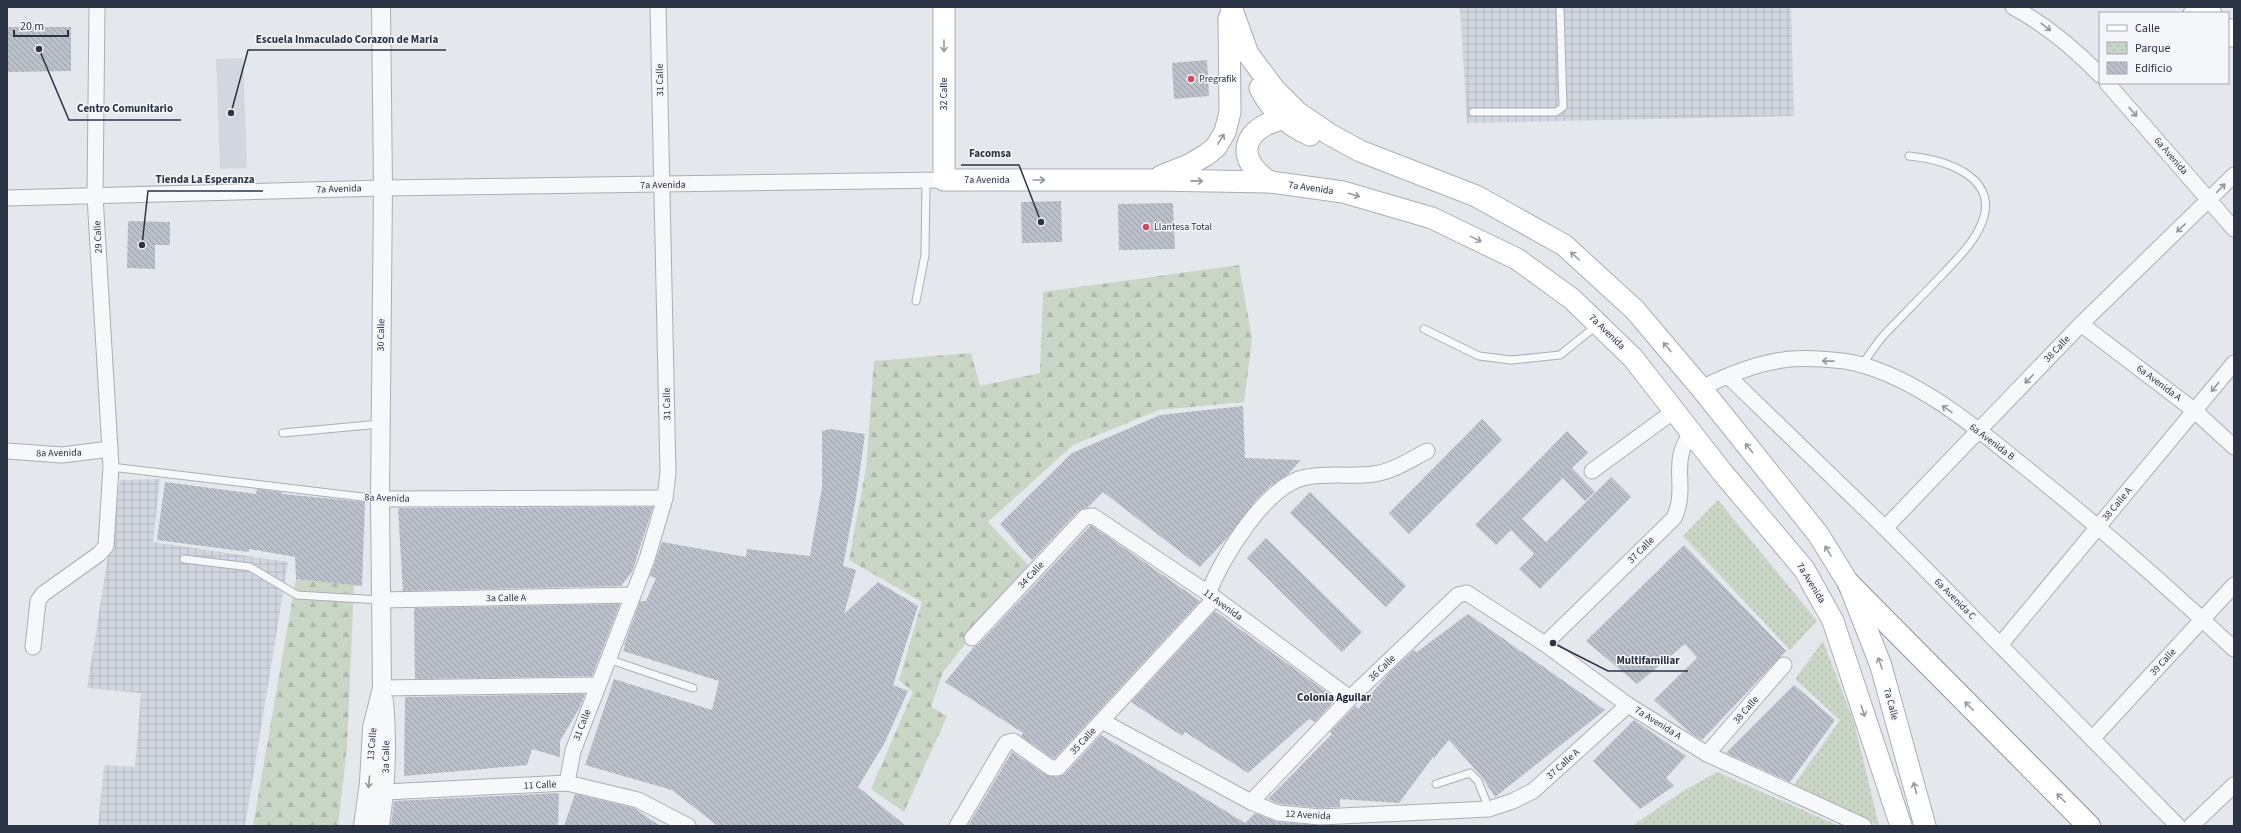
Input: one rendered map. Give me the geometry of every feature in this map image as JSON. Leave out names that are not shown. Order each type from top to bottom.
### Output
[{"type":"main road","name":"32 Calle","points":[[935,180],[944,7]]},
{"type":"main road","points":[[1230,7],[1256,79],[1265,98],[1283,119],[1317,138],[1360,151],[1476,196],[1564,245],[1635,310],[1701,388],[1818,534],[1849,584],[2088,826]]},
{"type":"main road","points":[[1153,180],[1189,165],[1206,155],[1216,147],[1225,132],[1230,112],[1230,7]]},
{"type":"main road","points":[[1248,54],[1275,90],[1297,112],[1329,134],[1360,151]]},
{"type":"main road","points":[[1270,182],[1259,176],[1250,165],[1247,153],[1248,142],[1258,128],[1268,123],[1283,119]]},
{"type":"main road","name":"7a Avenida","points":[[935,180],[1153,180],[1270,182],[1343,192],[1432,218],[1517,259],[1572,299],[1633,358],[1692,433],[1804,569],[1833,621],[1901,826]]},
{"type":"main road","name":"7a Calle","points":[[1849,584],[1881,666],[1925,826]]},
{"type":"street","name":"29 Calle","points":[[33,647],[38,601],[43,594],[99,554],[106,546],[111,467],[95,196],[97,7]]},
{"type":"street","name":"30 Calle","points":[[381,7],[383,188],[380,499],[382,662]]},
{"type":"street","name":"31 Calle","points":[[567,783],[572,751],[647,559],[665,498],[668,474],[658,7]]},
{"type":"street","points":[[2013,7],[2038,21],[2083,58],[2099,74]]},
{"type":"street","name":"6a Avenida","points":[[2115,86],[2234,230]]},
{"type":"street","name":"38 Calle","points":[[1885,528],[2081,324],[2234,175]]},
{"type":"street","name":"7a Avenida","points":[[7,198],[383,188],[935,180]]},
{"type":"street","name":"6a Avenida A","points":[[2081,324],[2195,411],[2234,447]]},
{"type":"street","name":"6a Avenida B","points":[[1701,388],[1728,376],[1782,360],[1842,361],[1862,365],[1909,384],[1979,430],[2099,526],[2234,649]]},
{"type":"street","name":"38 Calle A","points":[[2000,645],[2234,363]]},
{"type":"street","name":"6a Avenida C","points":[[1728,376],[1885,528],[2178,826]]},
{"type":"street","points":[[1592,471],[1674,410]]},
{"type":"street","name":"37 Calle","points":[[1545,644],[1674,518],[1681,496],[1679,459],[1681,448],[1692,433]]},
{"type":"street","name":"8a Avenida","points":[[7,452],[62,454],[110,450]]},
{"type":"street","name":"35 Calle","points":[[957,826],[1006,742],[1013,741],[1054,769],[1058,768],[1102,721],[1211,596],[1212,583],[1239,534],[1289,482],[1307,477],[1374,474],[1397,468],[1427,451]]},
{"type":"street","name":"8a Avenida","points":[[380,499],[665,498]]},
{"type":"street","name":"11 Avenida","points":[[1093,516],[1211,596],[1350,698]]},
{"type":"street","name":"34 Calle","points":[[972,638],[1085,517],[1093,516]]},
{"type":"street","name":"39 Calle","points":[[2092,739],[2234,585]]},
{"type":"street","name":"7a Avenida A","points":[[1467,593],[1545,644],[1628,705],[1707,754],[1864,826]]},
{"type":"street","name":"36 Calle","points":[[1251,802],[1350,698],[1458,595],[1467,593]]},
{"type":"street","name":"3a Calle A","points":[[381,600],[632,595]]},
{"type":"street","name":"13 Calle","points":[[363,826],[369,782],[372,728],[382,688],[382,662]]},
{"type":"street","name":"38 Calle","points":[[1707,754],[1784,665]]},
{"type":"street","points":[[382,688],[597,685]]},
{"type":"street","name":"3a Calle","points":[[380,826],[385,792],[386,728],[382,688]]},
{"type":"street","name":"37 Calle A","points":[[1489,809],[1513,801],[1533,791],[1628,705]]},
{"type":"street","name":"12 Avenida","points":[[1102,721],[1251,802],[1278,813],[1320,817],[1489,809]]},
{"type":"street","name":"11 Calle","points":[[385,792],[567,783],[638,800],[688,826]]},
{"type":"street","points":[[2191,826],[2234,786]]},
{"type":"lane","points":[[1473,112],[1556,112],[1563,107],[1560,7]]},
{"type":"lane","points":[[1862,365],[1882,337],[1969,246],[1980,228],[1986,203],[1980,184],[1969,175],[1957,168],[1930,158],[1909,156]]},
{"type":"lane","points":[[916,301],[926,255],[935,180]]},
{"type":"lane","points":[[1424,329],[1479,356],[1511,360],[1560,355],[1598,324]]},
{"type":"lane","points":[[283,433],[380,424]]},
{"type":"lane","name":"8a Avenida","points":[[111,467],[380,499]]},
{"type":"lane","points":[[184,559],[250,567],[261,571],[297,596],[381,600]]},
{"type":"lane","points":[[608,659],[693,688]]},
{"type":"lane","points":[[1436,784],[1470,773],[1478,781],[1489,809]]},
{"type":"shaded area","points":[[1460,7],[1791,7],[1794,116],[1467,123]]},
{"type":"shaded area","points":[[243,58],[247,168],[220,169],[216,59]]},
{"type":"shaded area","points":[[160,479],[153,542],[288,562],[245,826],[98,826],[104,765],[135,767],[141,693],[87,688],[120,480]]},
{"type":"green space","points":[[1239,265],[1252,339],[1244,402],[1159,410],[1073,445],[988,522],[1028,565],[943,672],[931,707],[947,716],[904,812],[871,789],[913,692],[899,680],[922,602],[849,560],[866,468],[874,361],[971,353],[980,386],[1040,373],[1043,292]]},
{"type":"green space","points":[[1718,500],[1817,621],[1790,650],[1683,536]]},
{"type":"green space","points":[[296,579],[354,585],[347,747],[338,826],[253,826]]},
{"type":"green space","points":[[1823,641],[1854,722],[1879,826],[1794,785],[1840,720],[1795,679]]},
{"type":"green space","points":[[1717,772],[1839,826],[1632,826],[1680,793]]},
{"type":"building","points":[[7,27],[71,27],[71,71],[7,72]]},
{"type":"building","name":"Pregrafik","points":[[1207,60],[1209,96],[1174,99],[1172,63]]},
{"type":"building","points":[[1061,201],[1062,242],[1022,243],[1021,202]]},
{"type":"building","name":"Llantesa Total","points":[[1173,203],[1175,249],[1119,250],[1118,204]]},
{"type":"building","points":[[128,221],[170,222],[170,245],[155,245],[155,269],[127,268]]},
{"type":"building","points":[[1243,406],[1245,458],[1301,460],[1287,475],[1270,486],[1255,501],[1228,537],[1200,567],[1103,492],[1087,508],[1078,511],[1032,560],[1000,524],[1072,453],[1160,415]]},
{"type":"building","points":[[1482,419],[1502,440],[1409,534],[1389,513]]},
{"type":"building","points":[[830,429],[865,434],[856,498],[843,566],[856,570],[844,614],[878,582],[918,606],[893,685],[908,691],[884,744],[858,787],[906,826],[718,826],[672,790],[585,765],[614,679],[712,710],[719,681],[623,651],[640,601],[646,601],[656,578],[650,576],[662,542],[746,557],[747,549],[810,556],[822,488],[822,431]]},
{"type":"building","points":[[1567,431],[1588,453],[1572,468],[1595,492],[1585,501],[1563,478],[1522,519],[1546,542],[1611,477],[1631,497],[1540,589],[1519,569],[1534,554],[1511,530],[1496,545],[1475,525]]},
{"type":"building","points":[[165,482],[256,494],[257,489],[282,492],[282,494],[365,502],[362,586],[296,579],[295,557],[249,549],[249,552],[157,540]]},
{"type":"building","points":[[1310,492],[1406,586],[1386,607],[1290,513]]},
{"type":"building","points":[[653,507],[632,572],[621,586],[403,591],[398,508]]},
{"type":"building","points":[[1091,525],[1200,601],[1054,759],[1021,736],[1023,733],[945,682],[974,647],[979,644]]},
{"type":"building","points":[[1266,538],[1362,632],[1342,652],[1247,558]]},
{"type":"building","points":[[1684,545],[1786,651],[1702,740],[1689,732],[1654,700],[1697,658],[1685,644],[1637,684],[1586,641]]},
{"type":"building","points":[[620,604],[592,676],[415,679],[414,608]]},
{"type":"building","points":[[1215,611],[1336,699],[1315,722],[1309,719],[1248,773],[1185,732],[1182,736],[1131,702]]},
{"type":"building","points":[[1468,614],[1605,710],[1495,797],[1482,777],[1449,740],[1434,758],[1433,757],[1399,803],[1340,799],[1340,807],[1320,808],[1280,804],[1268,799],[1332,734],[1330,732],[1355,706],[1358,709],[1390,672],[1414,650],[1417,652]]},
{"type":"building","points":[[1794,685],[1835,720],[1790,782],[1726,753]]},
{"type":"building","points":[[585,694],[580,707],[560,741],[560,757],[532,749],[527,765],[404,776],[405,697]]},
{"type":"building","points":[[1634,720],[1686,756],[1666,778],[1674,786],[1640,809],[1593,761]]},
{"type":"building","points":[[1101,735],[1245,823],[1255,813],[1277,822],[1340,826],[968,826],[1012,752],[1046,775],[1058,777],[1065,774]]},
{"type":"building","points":[[559,793],[558,826],[391,826],[394,801]]},
{"type":"building","points":[[575,794],[634,808],[660,826],[564,826]]},
{"type":"place","name":"Centro Comunitario","points":[[39,49]]},
{"type":"place","name":"Pregrafik","points":[[1191,79]]},
{"type":"place","name":"Escuela Inmaculado Corazon de Maria","points":[[231,113]]},
{"type":"place","name":"Facomsa","points":[[1041,222]]},
{"type":"place","name":"Llantesa Total","points":[[1146,227]]},
{"type":"place","name":"Tienda La Esperanza","points":[[142,245]]},
{"type":"place","name":"Multifamiliar","points":[[1553,643]]},
{"type":"district","name":"Colonia Aguilar","points":[[1334,697]]}]
